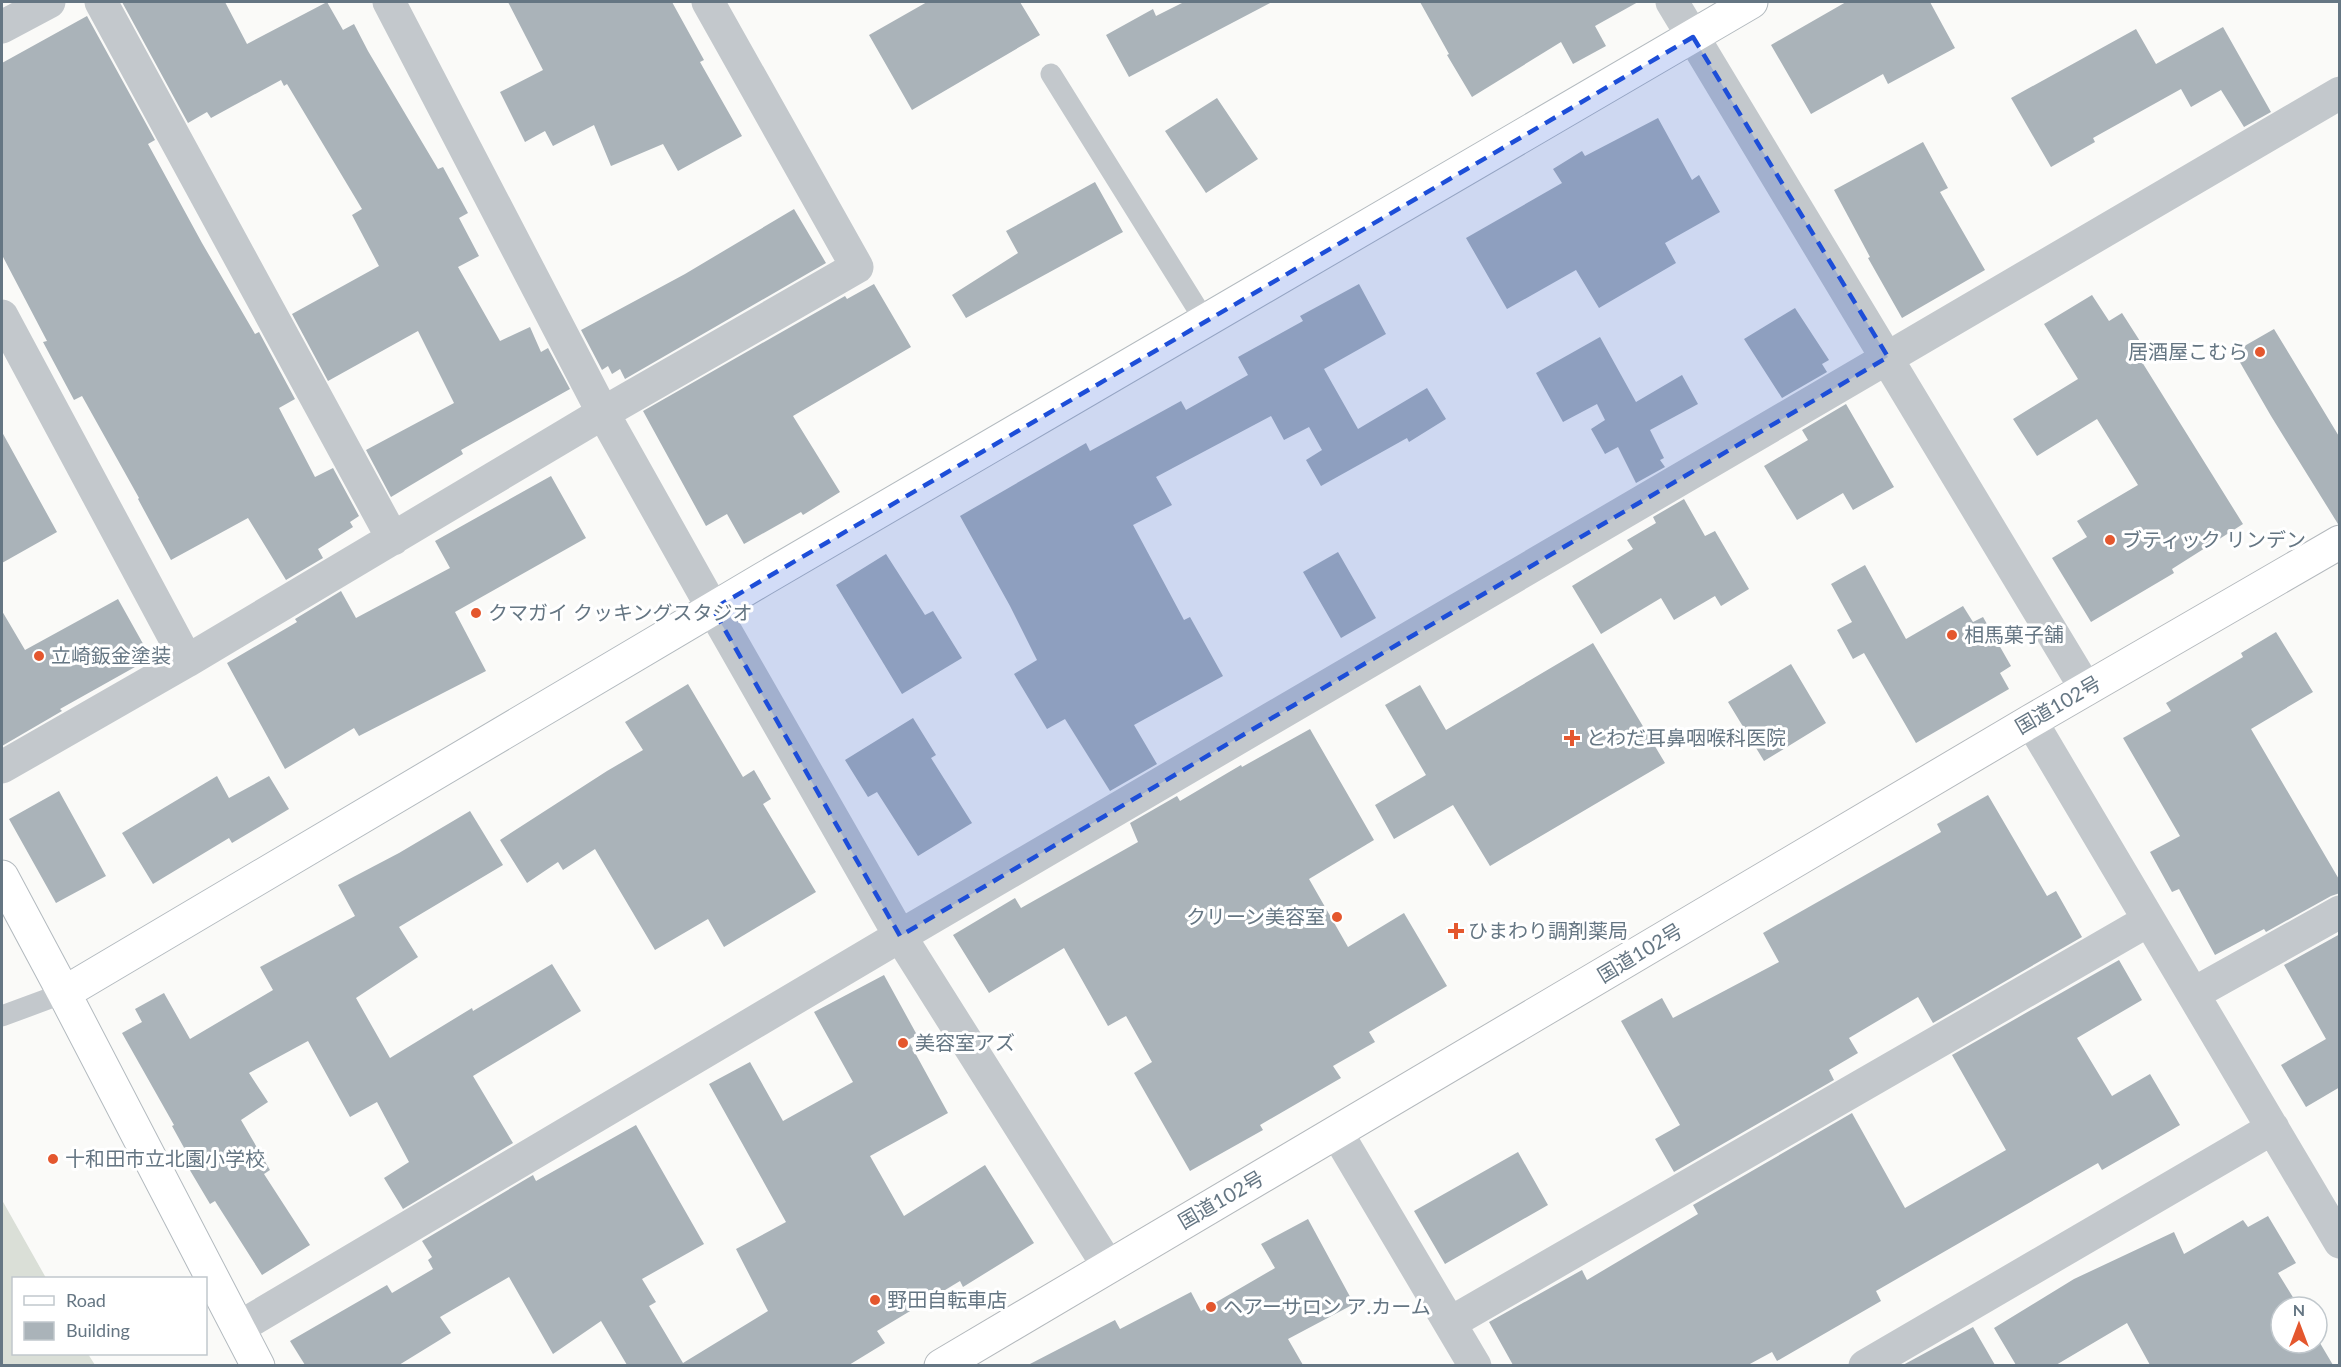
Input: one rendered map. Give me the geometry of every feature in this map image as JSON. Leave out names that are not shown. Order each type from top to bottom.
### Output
[{"type":"main road","points":[[64,993],[713,609],[1751,2]]},
{"type":"main road","name":"国道102号","points":[[941,1365],[2031,721],[2340,542]]},
{"type":"main road","points":[[2,877],[258,1365]]},
{"type":"street","points":[[2,27],[49,2]]},
{"type":"street","points":[[101,2],[393,539]]},
{"type":"street","points":[[389,2],[603,413],[713,609],[900,936],[1108,1266]]},
{"type":"street","points":[[2,767],[187,661],[603,413],[856,267],[708,2]]},
{"type":"street","points":[[1672,2],[2086,689]]},
{"type":"street","points":[[238,1328],[900,936],[2340,93]]},
{"type":"street","points":[[2,316],[187,661]]},
{"type":"street","points":[[2031,721],[2340,1242]]},
{"type":"street","points":[[2193,994],[2340,912]]},
{"type":"street","points":[[1450,1323],[2149,921]]},
{"type":"street","points":[[1865,1365],[2273,1128]]},
{"type":"street","points":[[1337,1133],[1474,1365]]},
{"type":"lane","points":[[1051,74],[1205,321]]},
{"type":"lane","points":[[2,1016],[64,993]]},
{"type":"highlighted area","points":[[1693,37],[1888,357],[900,936],[713,609]]},
{"type":"shaded area","points":[[2,1200],[45,1277],[12,1277],[12,1355],[89,1355],[95,1365],[2,1365]]},
{"type":"building","points":[[122,2],[225,2],[247,44],[327,2],[343,30],[354,24],[438,169],[443,167],[468,213],[459,218],[479,256],[458,267],[500,341],[530,327],[541,352],[548,348],[570,389],[461,450],[463,454],[391,497],[366,450],[454,403],[418,331],[328,381],[292,314],[379,266],[352,215],[362,209],[287,84],[284,86],[281,80],[211,118],[207,112],[188,123]]},
{"type":"building","points":[[508,2],[672,2],[704,60],[700,62],[742,136],[678,171],[663,144],[611,166],[594,125],[553,146],[545,131],[525,142],[500,92],[543,70]]},
{"type":"building","points":[[927,2],[1020,2],[1040,35],[912,110],[869,35]]},
{"type":"building","points":[[1184,2],[1272,2],[1129,77],[1106,35],[1153,9],[1156,16]]},
{"type":"building","points":[[1420,2],[1638,2],[1595,26],[1606,46],[1573,64],[1561,42],[1472,97]]},
{"type":"building","points":[[1846,2],[1930,2],[1955,48],[1888,84],[1883,74],[1811,114],[1771,45]]},
{"type":"building","points":[[87,16],[155,140],[148,144],[202,243],[255,334],[259,332],[295,399],[279,408],[315,477],[333,468],[359,516],[350,522],[353,527],[318,549],[323,558],[286,580],[248,518],[171,560],[82,396],[74,400],[43,342],[47,341],[2,255],[2,63]]},
{"type":"building","points":[[2223,27],[2271,112],[2244,127],[2221,90],[2191,107],[2181,89],[2093,138],[2095,142],[2051,167],[2011,98],[2136,29],[2156,64]]},
{"type":"building","points":[[1217,98],[1258,159],[1206,193],[1165,131]]},
{"type":"building","points":[[1658,118],[1692,180],[1699,175],[1720,212],[1665,243],[1676,263],[1599,308],[1576,270],[1507,309],[1466,238],[1562,183],[1553,169],[1582,151],[1585,156]]},
{"type":"building","points":[[1923,142],[1948,188],[1940,192],[1985,270],[1902,318],[1868,258],[1870,257],[1834,190]]},
{"type":"building","points":[[1095,182],[1123,232],[966,318],[952,295],[1018,253],[1006,231]]},
{"type":"building","points":[[794,209],[826,263],[625,379],[620,369],[612,374],[608,366],[602,370],[581,330],[685,274]]},
{"type":"building","points":[[874,284],[911,347],[793,416],[840,492],[803,515],[801,512],[744,544],[727,514],[706,526],[643,411],[845,296],[847,299]]},
{"type":"building","points":[[1359,284],[1386,334],[1324,369],[1358,429],[1427,388],[1446,419],[1409,442],[1407,438],[1321,486],[1306,460],[1322,450],[1309,427],[1284,440],[1271,416],[1156,477],[1172,505],[1133,525],[1184,620],[1190,617],[1223,676],[1134,725],[1157,764],[1110,791],[1065,719],[1047,729],[1014,674],[1037,660],[960,516],[1086,443],[1090,451],[1181,401],[1186,410],[1248,375],[1238,357],[1303,321],[1300,316]]},
{"type":"building","points":[[2092,295],[2109,321],[2122,313],[2145,349],[2137,354],[2243,524],[2172,569],[2174,573],[2091,622],[2052,558],[2087,537],[2077,521],[2138,485],[2097,419],[2037,456],[2013,419],[2078,379],[2044,324]]},
{"type":"building","points":[[1795,308],[1829,360],[1822,364],[1827,372],[1782,398],[1744,339]]},
{"type":"building","points":[[2274,329],[2340,438],[2340,523],[2338,524],[2234,352]]},
{"type":"building","points":[[1600,337],[1636,402],[1682,375],[1698,404],[1650,430],[1664,458],[1660,460],[1665,467],[1636,483],[1618,447],[1605,454],[1591,429],[1605,420],[1597,404],[1563,422],[1536,373]]},
{"type":"building","points":[[1846,404],[1894,487],[1853,510],[1843,493],[1797,520],[1764,466],[1808,440],[1802,430]]},
{"type":"building","points":[[2,432],[57,532],[2,563]]},
{"type":"building","points":[[551,476],[586,538],[455,612],[486,671],[359,736],[354,728],[285,769],[227,663],[297,622],[295,619],[341,591],[356,618],[450,568],[435,541]]},
{"type":"building","points":[[1684,499],[1705,536],[1715,531],[1749,589],[1721,606],[1715,596],[1674,620],[1661,598],[1601,634],[1572,586],[1633,549],[1627,540],[1656,523],[1653,517]]},
{"type":"building","points":[[1338,552],[1376,618],[1341,638],[1303,572]]},
{"type":"building","points":[[886,554],[925,615],[933,611],[962,658],[902,694],[836,585]]},
{"type":"building","points":[[1865,565],[1906,639],[1963,606],[1973,622],[1983,617],[2011,666],[2000,673],[2009,689],[1916,743],[1864,653],[1853,659],[1837,630],[1852,622],[1831,584]]},
{"type":"building","points":[[118,599],[151,658],[60,709],[62,711],[2,746],[2,611],[25,650]]},
{"type":"building","points":[[2276,632],[2313,692],[2251,729],[2340,881],[2340,893],[2266,932],[2264,929],[2215,955],[2179,889],[2172,892],[2150,852],[2180,836],[2123,738],[2171,711],[2166,703],[2243,657],[2241,653]]},
{"type":"building","points":[[1593,643],[1665,763],[1490,866],[1453,805],[1394,839],[1375,805],[1426,775],[1385,705],[1420,685],[1446,730]]},
{"type":"building","points":[[1791,664],[1826,723],[1764,761],[1728,702]]},
{"type":"building","points":[[688,684],[743,777],[754,770],[771,799],[763,804],[816,892],[724,947],[708,919],[655,950],[595,849],[563,870],[558,862],[527,883],[500,840],[643,750],[625,722]]},
{"type":"building","points":[[913,718],[936,755],[931,758],[972,823],[918,856],[877,792],[868,797],[845,760]]},
{"type":"building","points":[[1310,729],[1374,840],[1309,879],[1348,947],[1404,913],[1447,986],[1369,1032],[1375,1042],[1333,1066],[1341,1078],[1260,1125],[1263,1130],[1190,1171],[1134,1073],[1152,1062],[1126,1016],[1108,1026],[1064,948],[989,993],[953,935],[1015,898],[1021,908],[1138,842],[1130,823],[1177,796],[1180,801],[1241,765],[1242,767]]},
{"type":"building","points":[[217,776],[229,798],[269,776],[289,809],[232,843],[229,838],[153,884],[122,833]]},
{"type":"building","points":[[59,791],[106,876],[56,903],[9,819]]},
{"type":"building","points":[[1988,795],[2047,896],[2056,891],[2082,937],[1933,1023],[1918,997],[1849,1038],[1858,1053],[1829,1070],[1834,1080],[1674,1172],[1655,1139],[1680,1125],[1621,1021],[1662,998],[1673,1018],[1779,962],[1763,933],[1941,832],[1937,824]]},
{"type":"building","points":[[470,811],[503,865],[399,927],[418,957],[356,998],[390,1058],[472,1008],[473,1011],[552,964],[581,1011],[473,1076],[513,1143],[403,1209],[384,1178],[409,1162],[377,1102],[350,1117],[308,1041],[249,1073],[268,1102],[241,1120],[270,1170],[264,1174],[310,1245],[262,1275],[215,1201],[210,1204],[188,1167],[193,1164],[172,1126],[174,1125],[122,1033],[142,1022],[135,1009],[164,993],[190,1039],[273,990],[260,967],[355,916],[338,885],[399,853]]},
{"type":"building","points":[[2340,934],[2340,1087],[2306,1107],[2281,1065],[2326,1039],[2284,965]]},
{"type":"building","points":[[2119,960],[2142,1000],[2077,1038],[2112,1096],[2150,1074],[2180,1125],[2102,1170],[2098,1163],[1876,1291],[1881,1301],[1777,1361],[1772,1352],[1748,1365],[1513,1365],[1489,1322],[1582,1270],[1587,1280],[1698,1214],[1693,1205],[1852,1113],[1905,1208],[2006,1150],[1952,1055]]},
{"type":"building","points":[[884,975],[917,1035],[908,1040],[948,1113],[870,1156],[904,1216],[985,1165],[1034,1243],[963,1287],[960,1281],[877,1331],[885,1343],[849,1365],[627,1365],[601,1321],[553,1354],[509,1277],[440,1317],[451,1333],[399,1365],[305,1365],[290,1341],[387,1285],[392,1293],[433,1269],[428,1260],[432,1257],[422,1241],[533,1175],[536,1181],[636,1125],[704,1244],[642,1279],[656,1302],[649,1306],[683,1363],[768,1311],[736,1249],[786,1222],[709,1084],[750,1062],[783,1121],[853,1082],[814,1012]]},
{"type":"building","points":[[1518,1152],[1548,1205],[1445,1264],[1414,1211]]},
{"type":"building","points":[[2268,1216],[2296,1263],[2278,1273],[2292,1295],[2269,1295],[2269,1355],[2327,1355],[2333,1365],[2150,1365],[2127,1323],[2056,1365],[2016,1365],[1994,1328],[2074,1279],[2174,1232],[2184,1254],[2243,1220],[2248,1227]]},
{"type":"building","points":[[1308,1219],[1354,1304],[1288,1339],[1303,1365],[1028,1365],[1115,1320],[1120,1329],[1191,1292],[1201,1311],[1275,1268],[1261,1244]]},
{"type":"building","points":[[1973,1327],[1995,1365],[1903,1365]]},
{"type":"place","name":"居酒屋こむら","points":[[2260,352]]},
{"type":"place","name":"ブティック リンデン","points":[[2110,540]]},
{"type":"place","name":"クマガイ クッキングスタジオ","points":[[476,613]]},
{"type":"place","name":"相馬菓子舗","points":[[1952,635]]},
{"type":"place","name":"立崎鈑金塗装","points":[[39,656]]},
{"type":"place","name":"とわだ耳鼻咽喉科医院","points":[[1572,738]]},
{"type":"place","name":"クリーン美容室","points":[[1337,917]]},
{"type":"place","name":"ひまわり調剤薬局","points":[[1456,931]]},
{"type":"place","name":"美容室アズ","points":[[903,1043]]},
{"type":"place","name":"十和田市立北園小学校","points":[[53,1159]]},
{"type":"place","name":"野田自転車店","points":[[875,1300]]},
{"type":"place","name":"ヘアーサロン ア.カーム","points":[[1211,1307]]}]
